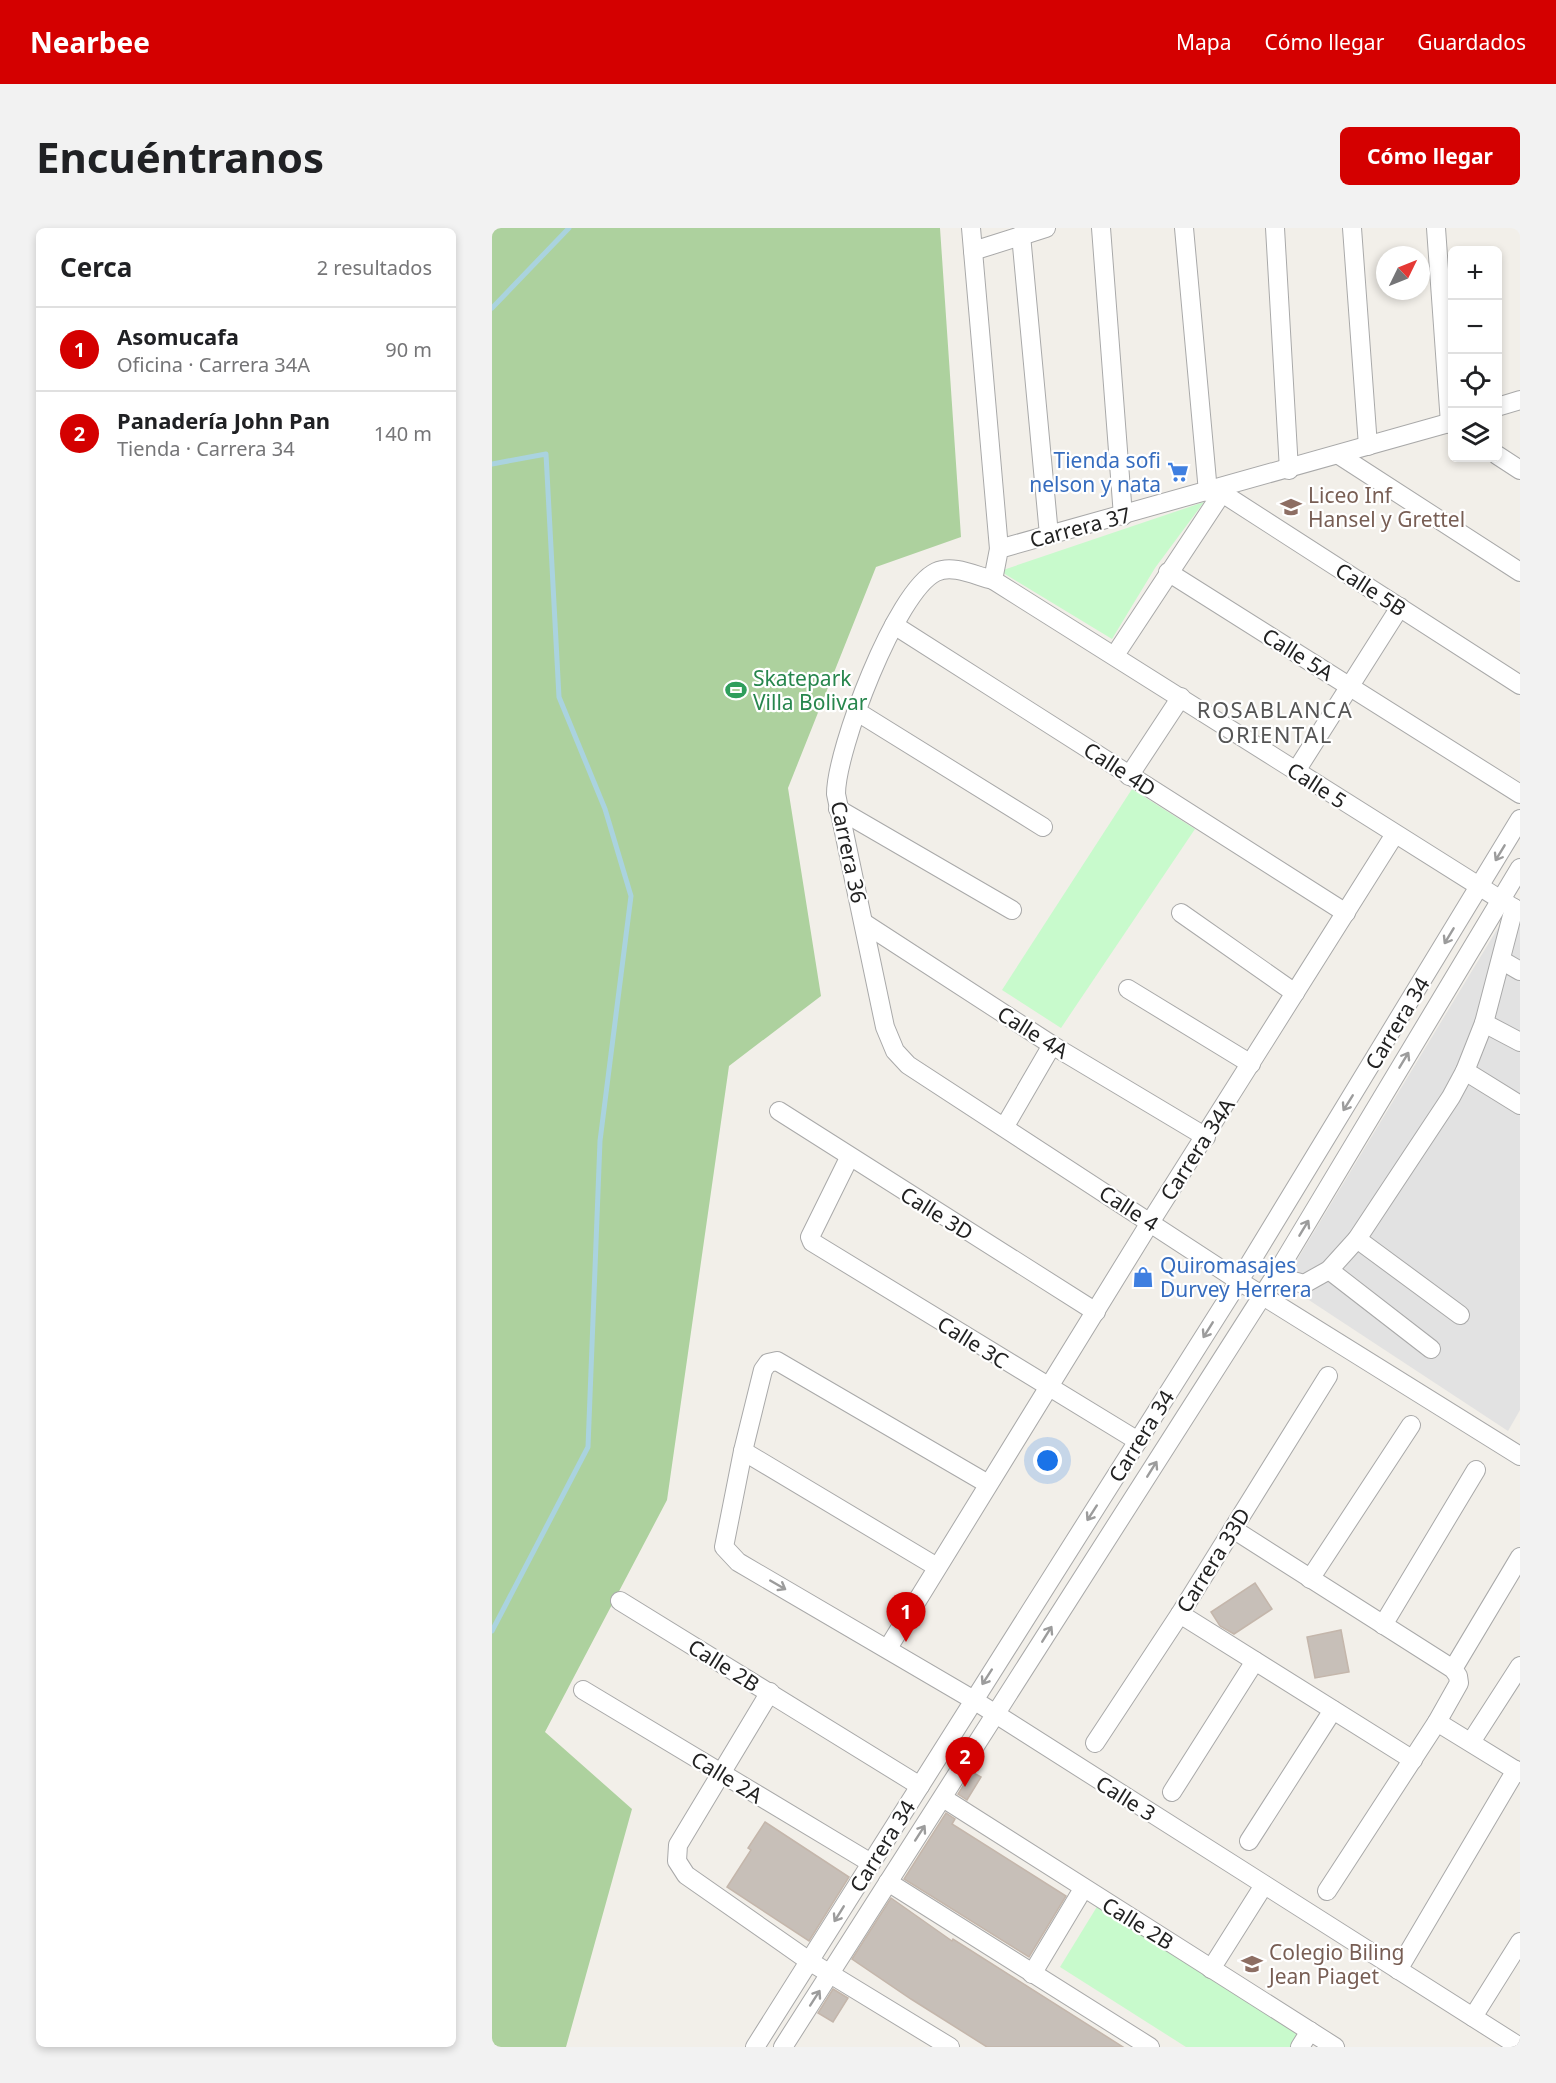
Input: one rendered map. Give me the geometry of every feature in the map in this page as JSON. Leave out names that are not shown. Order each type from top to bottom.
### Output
[{"type":"street","points":[[894,625],[913,593],[935,572],[949,568],[993,580],[999,549],[971,228]]},
{"type":"street","points":[[973,251],[1046,228]]},
{"type":"street","points":[[1101,228],[1123,516]]},
{"type":"street","points":[[1115,655],[1217,491],[1184,228]]},
{"type":"street","points":[[1275,228],[1289,470]]},
{"type":"street","points":[[1352,228],[1368,446]]},
{"type":"street","points":[[1436,228],[1451,408]]},
{"type":"street","points":[[1021,235],[1049,535]]},
{"type":"street","points":[[1502,405],[1520,400]]},
{"type":"street","name":"Carrera 37","points":[[999,549],[1217,491],[1448,424]]},
{"type":"street","points":[[1339,455],[1520,572]]},
{"type":"street","points":[[1502,458],[1520,470]]},
{"type":"street","name":"Calle 5B","points":[[1217,491],[1520,685]]},
{"type":"street","name":"Calle 5A","points":[[1168,572],[1520,794]]},
{"type":"street","name":"Calle 5","points":[[993,580],[1182,697],[1511,907]]},
{"type":"street","points":[[1296,771],[1400,607]]},
{"type":"street","name":"Carrera 36","points":[[894,625],[856,711],[838,771],[836,794],[885,1027],[895,1051]]},
{"type":"street","name":"Calle 4D","points":[[894,625],[1346,913]]},
{"type":"street","points":[[1129,776],[1182,697]]},
{"type":"street","points":[[856,711],[1043,827]]},
{"type":"street","points":[[838,809],[1012,910]]},
{"type":"street","name":"Carrera 34","points":[[755,2047],[920,1786],[972,1699],[1239,1281],[1520,819]]},
{"type":"street","name":"Carrera 34A","points":[[888,1648],[1151,1221],[1395,834]]},
{"type":"street","name":"Carrera 34","points":[[783,2047],[1511,907],[1520,868]]},
{"type":"street","points":[[1275,1276],[1304,1284],[1329,1270],[1357,1239],[1433,1127],[1465,1071],[1484,1023],[1501,960],[1511,907]]},
{"type":"street","points":[[1181,913],[1295,993]]},
{"type":"street","name":"Calle 4A","points":[[864,922],[1052,1046],[1206,1137]]},
{"type":"street","points":[[1501,960],[1520,971]]},
{"type":"street","points":[[1128,989],[1251,1064]]},
{"type":"street","points":[[1484,1023],[1520,1042]]},
{"type":"street","points":[[1005,1126],[1052,1046]]},
{"type":"street","name":"Calle 4","points":[[895,1051],[919,1074],[1005,1126],[1239,1281],[1520,1456]]},
{"type":"street","points":[[1465,1071],[1520,1105]]},
{"type":"street","name":"Calle 3D","points":[[779,1111],[849,1158],[1096,1312]]},
{"type":"street","name":"Calle 3C","points":[[849,1158],[810,1239],[1049,1389],[1138,1441]]},
{"type":"street","points":[[1357,1239],[1460,1315]]},
{"type":"street","points":[[1329,1270],[1431,1349]]},
{"type":"street","points":[[937,1567],[742,1451],[763,1370],[768,1363],[777,1360],[988,1484]]},
{"type":"street","name":"Carrera 33D","points":[[1095,1743],[1180,1614],[1328,1376]]},
{"type":"street","points":[[1310,1579],[1411,1425]]},
{"type":"street","name":"Calle 3","points":[[742,1451],[724,1547],[728,1555],[972,1699],[1520,2047]]},
{"type":"street","points":[[1383,1625],[1476,1470]]},
{"type":"street","points":[[1233,1529],[1383,1625],[1456,1676]]},
{"type":"street","points":[[1327,1891],[1437,1722],[1456,1676],[1520,1557]]},
{"type":"street","name":"Calle 2B","points":[[620,1601],[920,1786]]},
{"type":"street","points":[[1180,1614],[1413,1760]]},
{"type":"street","points":[[1172,1792],[1255,1661]]},
{"type":"street","points":[[1471,1742],[1520,1666]]},
{"type":"street","name":"Calle 2A","points":[[583,1690],[871,1863]]},
{"type":"street","points":[[770,1692],[678,1845],[677,1861],[686,1875],[809,1961],[950,2047]]},
{"type":"street","points":[[1249,1841],[1333,1710]]},
{"type":"street","points":[[1398,1970],[1518,1772],[1437,1722]]},
{"type":"street","name":"Calle 2B","points":[[942,1798],[1335,2047]]},
{"type":"street","points":[[888,1882],[1150,2047]]},
{"type":"street","points":[[1211,1969],[1264,1885]]},
{"type":"street","points":[[1032,1974],[1083,1889]]},
{"type":"street","points":[[1473,2017],[1520,1942]]},
{"type":"street","points":[[1300,2047],[1310,2031]]},
{"type":"green space","points":[[492,228],[940,228],[961,537],[876,567],[788,788],[821,996],[729,1066],[667,1500],[545,1732],[632,1809],[566,2047],[492,2047]]},
{"type":"green space","points":[[1204,502],[1155,568],[1112,639],[1000,571]]},
{"type":"green space","points":[[1132,789],[1195,829],[1061,1028],[1002,990]]},
{"type":"green space","points":[[1098,1905],[1303,2033],[1294,2047],[1186,2047],[1060,1967]]},
{"type":"shaded area","points":[[1507,913],[1520,921],[1520,1410],[1508,1431],[1283,1283]]},
{"type":"building","points":[[1255,1583],[1272,1609],[1234,1634],[1220,1626],[1211,1612]]},
{"type":"building","points":[[1341,1630],[1349,1672],[1315,1678],[1307,1637]]},
{"type":"building","points":[[972,1772],[981,1777],[967,1800],[958,1794]]},
{"type":"building","points":[[946,1813],[955,1819],[952,1824],[1066,1896],[1029,1957],[904,1879]]},
{"type":"building","points":[[765,1822],[849,1877],[809,1941],[727,1887],[751,1850],[748,1848]]},
{"type":"building","points":[[891,1898],[952,1941],[953,1939],[1123,2047],[987,2047],[911,1999],[852,1959]]},
{"type":"building","points":[[833,1989],[848,1998],[833,2022],[818,2013]]},
{"type":"waterway","points":[[492,308],[569,228]]},
{"type":"waterway","points":[[492,464],[546,454],[559,697],[605,809],[631,896],[600,1141],[588,1447],[492,1631]]},
{"type":"place","name":"Tienda sofi nelson y nata","points":[[1178,472]]},
{"type":"place","name":"Liceo Inf Hansel y Grettel","points":[[1291,507]]},
{"type":"place","name":"Skatepark Villa Bolivar","points":[[736,690]]},
{"type":"place","name":"Quiromasajes Durvey Herrera","points":[[1143,1277]]},
{"type":"place","name":"Asomucafa","points":[[906,1642]]},
{"type":"place","name":"Panadería John Pan","points":[[965,1787]]},
{"type":"place","name":"Colegio Biling Jean Piaget","points":[[1252,1964]]},
{"type":"district","name":"ROSABLANCA ORIENTAL","points":[[1275,722]]}]
